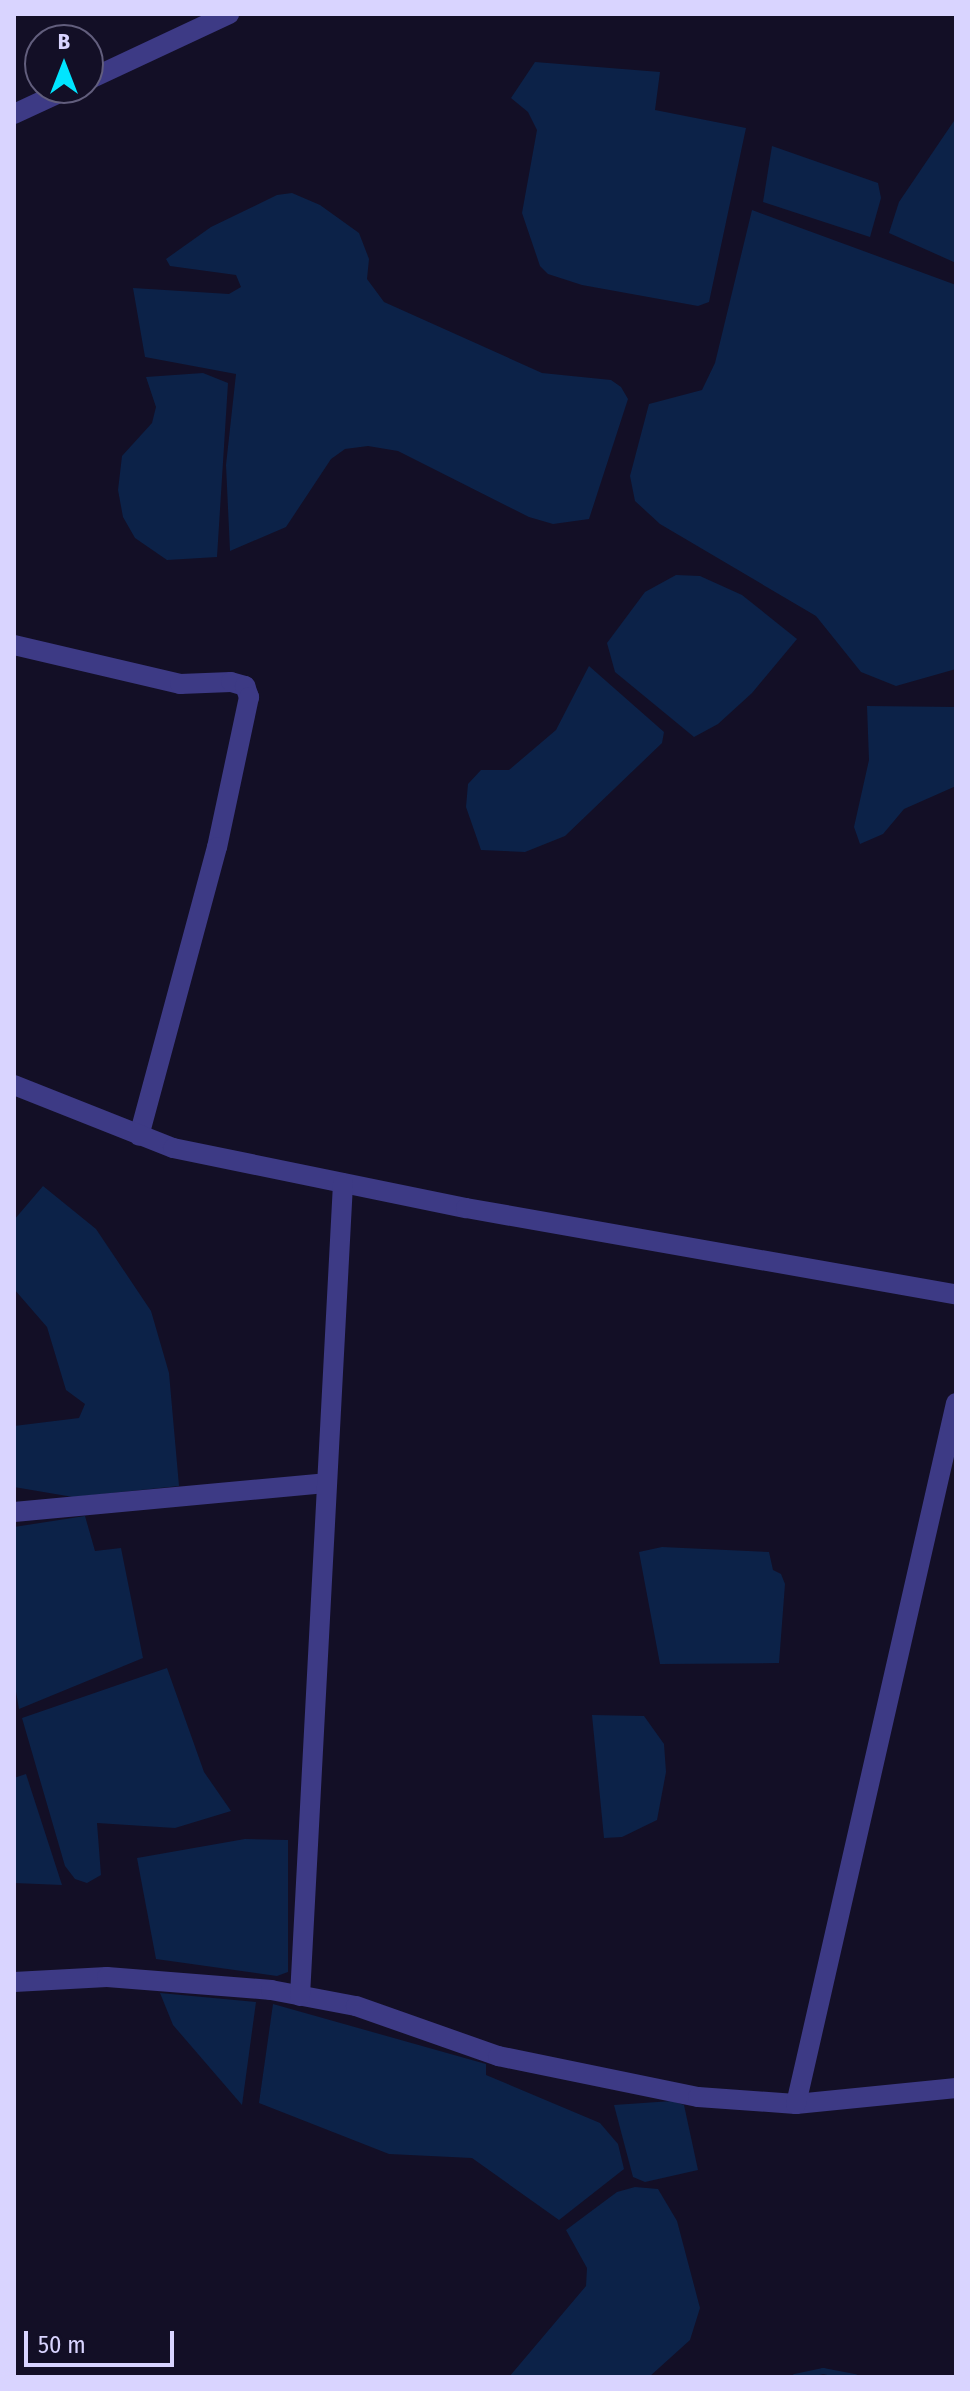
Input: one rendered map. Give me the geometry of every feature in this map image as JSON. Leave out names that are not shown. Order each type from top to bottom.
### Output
[{"type":"street","points":[[104,73],[229,14]]},
{"type":"street","points":[[14,114],[36,104]]},
{"type":"street","points":[[14,645],[180,684],[231,682],[245,686],[249,697],[217,847],[139,1136]]},
{"type":"street","points":[[14,1085],[173,1148],[343,1183],[956,1294]]},
{"type":"street","points":[[300,1996],[343,1183]]},
{"type":"street","points":[[796,2104],[956,1403]]},
{"type":"street","points":[[14,1512],[326,1483]]},
{"type":"street","points":[[14,1982],[107,1977],[300,1996],[356,2006],[498,2056],[698,2097],[796,2104],[956,2088]]},
{"type":"water","points":[[535,62],[660,72],[655,110],[746,128],[709,302],[698,306],[582,285],[548,274],[540,266],[522,213],[537,130],[528,112],[511,98]]},
{"type":"water","points":[[956,118],[956,263],[889,233],[899,202]]},
{"type":"water","points":[[772,146],[878,183],[881,198],[870,237],[763,202]]},
{"type":"water","points":[[292,193],[320,205],[359,233],[369,259],[367,279],[384,302],[542,373],[611,380],[621,387],[628,399],[589,519],[553,524],[529,517],[398,451],[368,446],[345,449],[331,459],[286,527],[230,551],[226,465],[236,374],[145,357],[133,288],[229,294],[241,287],[236,275],[170,266],[166,259],[211,227],[277,195]]},
{"type":"water","points":[[752,210],[956,285],[956,669],[896,686],[861,672],[816,616],[660,524],[635,501],[630,476],[649,404],[702,390],[715,363]]},
{"type":"water","points":[[203,373],[228,383],[217,557],[167,560],[135,538],[123,517],[118,490],[122,456],[152,423],[156,407],[146,377]]},
{"type":"water","points":[[676,575],[700,576],[742,595],[797,639],[752,693],[718,724],[694,737],[615,672],[607,643],[645,592]]},
{"type":"water","points":[[589,666],[664,732],[662,743],[565,836],[525,852],[481,850],[466,807],[468,784],[481,770],[509,770],[556,730]]},
{"type":"water","points":[[867,706],[956,707],[956,786],[904,809],[883,834],[860,844],[854,827],[869,760]]},
{"type":"water","points":[[43,1186],[96,1229],[151,1311],[169,1373],[179,1486],[73,1497],[14,1487],[14,1426],[79,1418],[85,1404],[66,1390],[47,1327],[14,1289],[14,1220]]},
{"type":"water","points":[[85,1516],[95,1551],[121,1548],[143,1658],[19,1709],[14,1680],[14,1527]]},
{"type":"water","points":[[662,1547],[769,1552],[773,1570],[781,1574],[785,1584],[779,1663],[660,1664],[639,1552]]},
{"type":"water","points":[[167,1668],[204,1772],[231,1811],[175,1828],[97,1823],[101,1875],[87,1883],[75,1879],[65,1866],[22,1718]]},
{"type":"water","points":[[592,1715],[644,1716],[664,1744],[666,1772],[657,1820],[622,1837],[604,1838]]},
{"type":"water","points":[[26,1774],[62,1885],[14,1883],[14,1778]]},
{"type":"water","points":[[245,1839],[288,1840],[288,1972],[277,1976],[156,1959],[137,1858]]},
{"type":"water","points":[[160,1993],[256,2002],[242,2105],[173,2025]]},
{"type":"water","points":[[273,2004],[486,2064],[486,2075],[600,2123],[618,2144],[624,2169],[559,2220],[472,2158],[389,2154],[259,2103]]},
{"type":"water","points":[[672,2101],[684,2105],[698,2170],[645,2182],[633,2177],[614,2105]]},
{"type":"water","points":[[635,2187],[658,2189],[677,2221],[700,2308],[690,2340],[649,2377],[509,2377],[586,2286],[587,2268],[566,2230],[617,2192]]},
{"type":"waterway","points":[[795,2377],[823,2371],[855,2377]]}]
